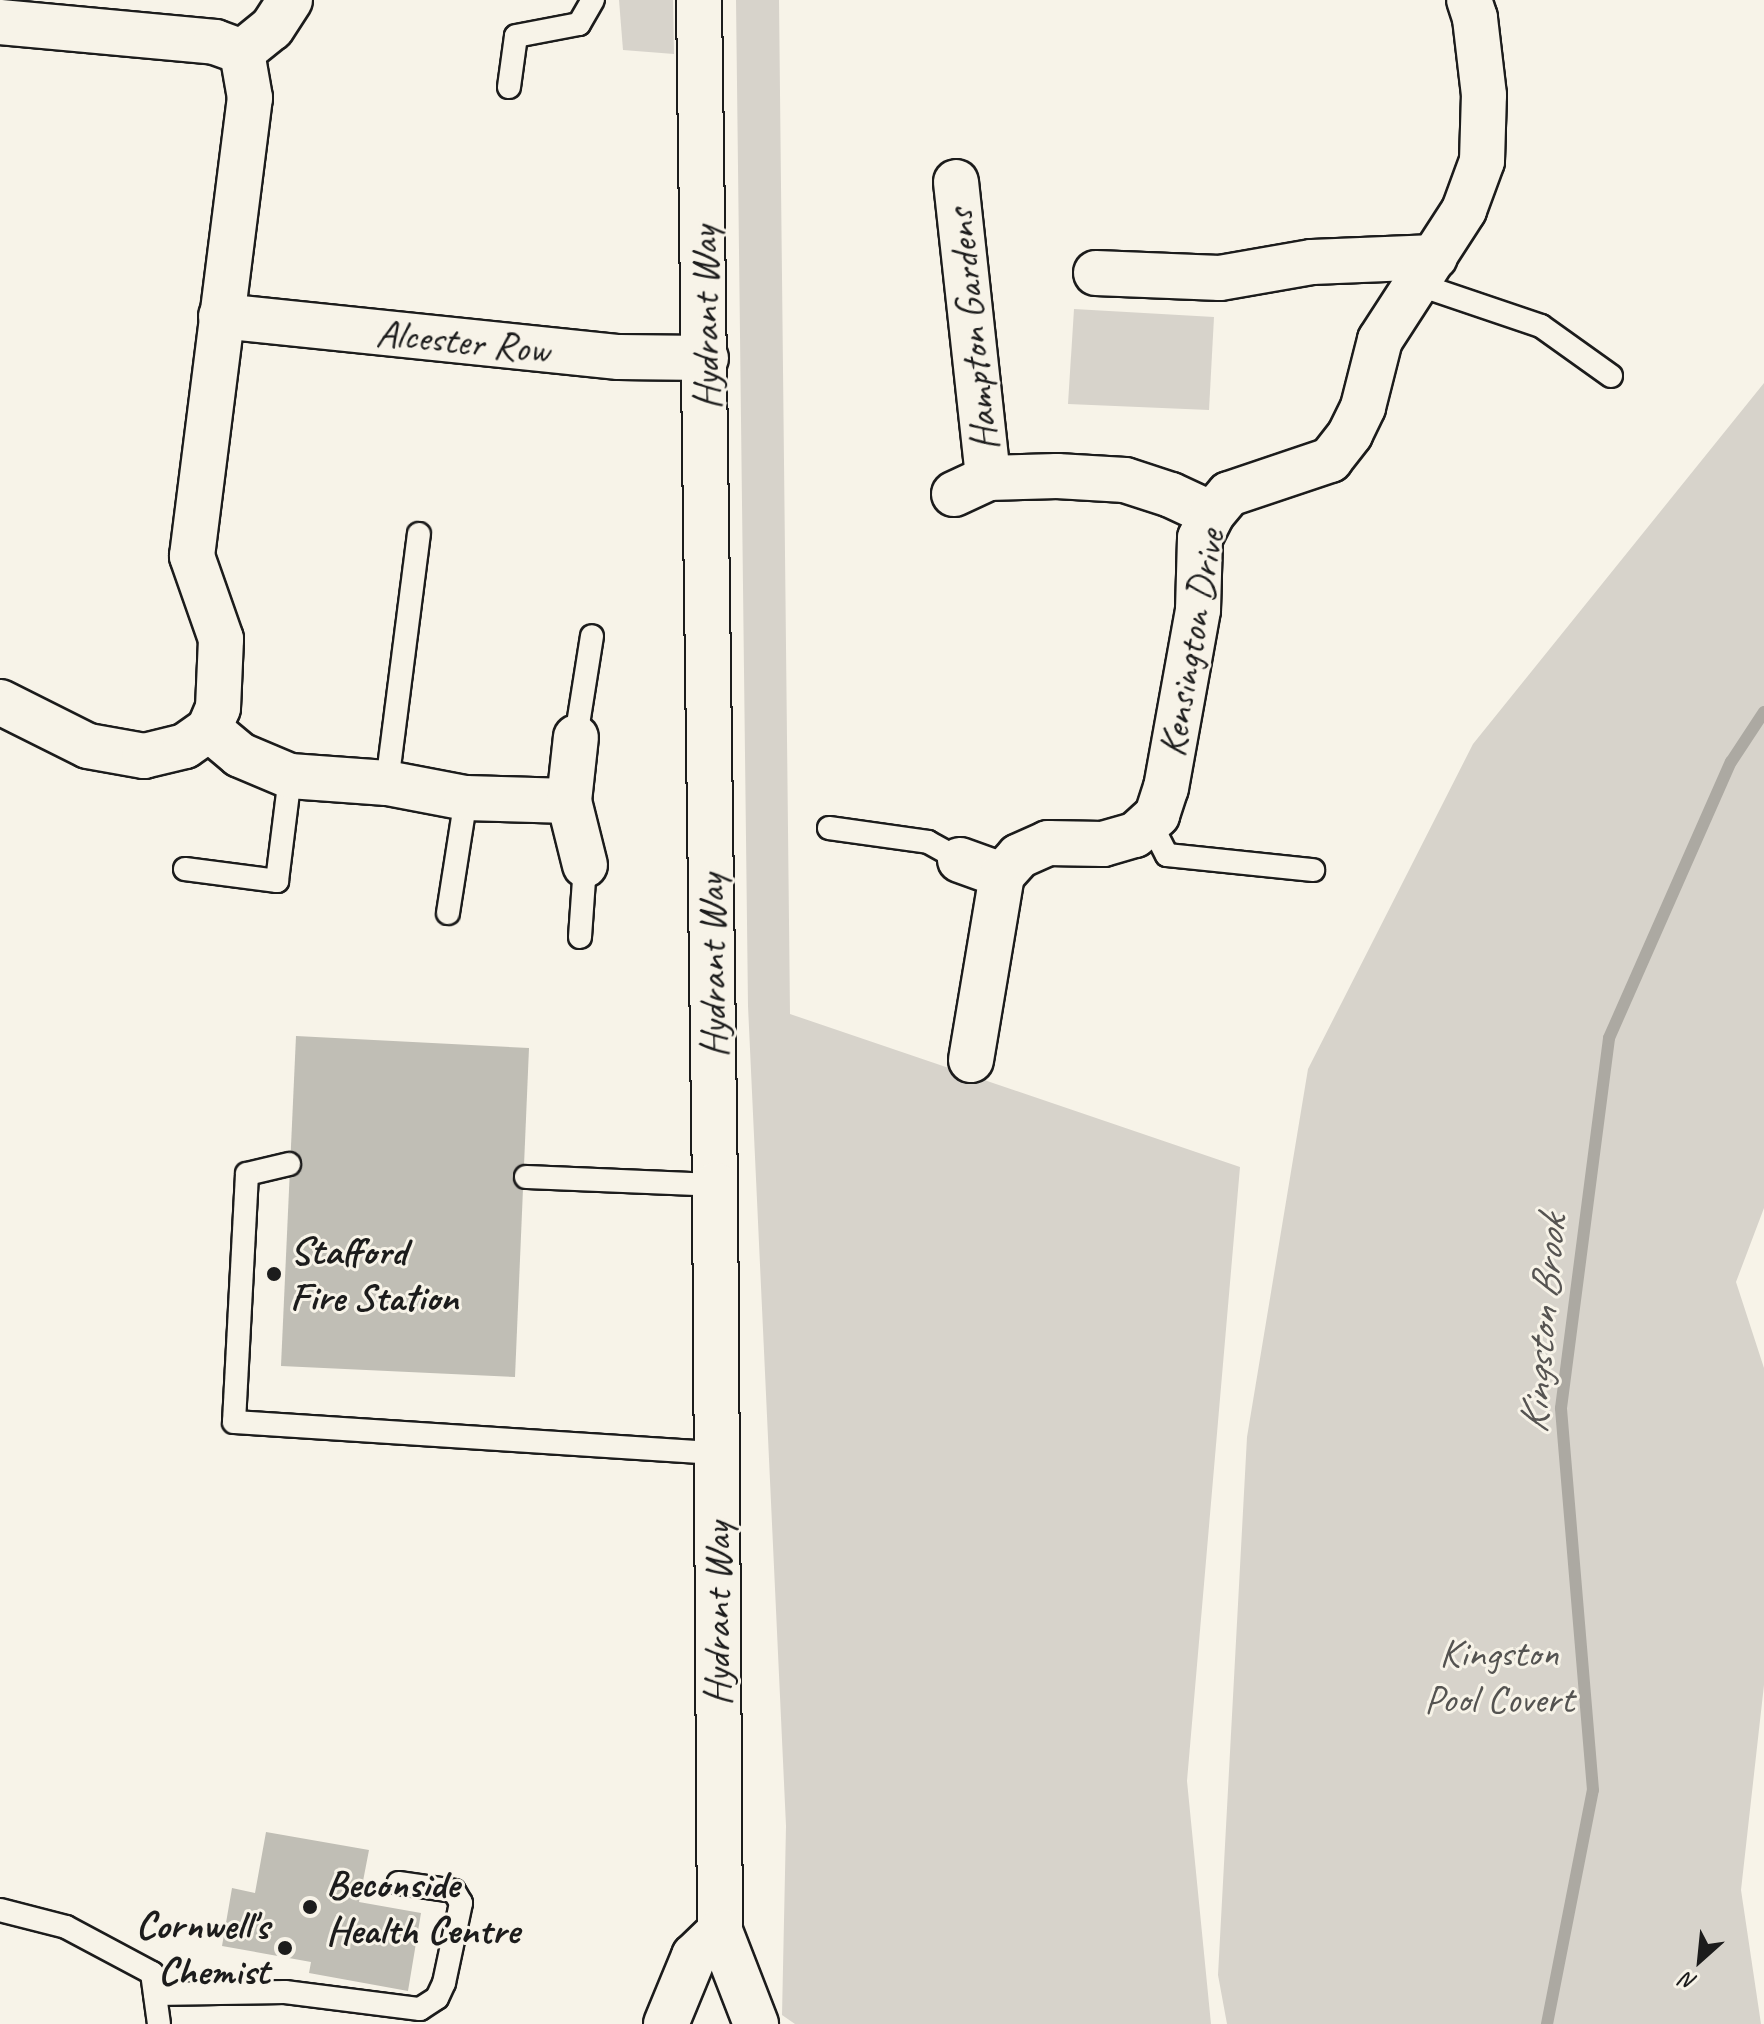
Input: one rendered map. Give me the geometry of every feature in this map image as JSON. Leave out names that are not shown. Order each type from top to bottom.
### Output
[{"type":"street","points":[[242,52],[272,28],[290,0]]},
{"type":"street","name":"Hydrant Way","points":[[699,0],[715,1185],[720,1931],[756,2024]]},
{"type":"street","name":"Kensington Drive","points":[[1150,822],[1157,815],[1166,788],[1198,610],[1200,538],[1212,514],[1229,494],[1330,460],[1350,434],[1363,407],[1380,340],[1464,210],[1482,161],[1484,95],[1475,18],[1469,0]]},
{"type":"street","points":[[16,15],[215,42],[242,52]]},
{"type":"street","points":[[0,702],[88,746],[144,756],[185,746],[209,729],[218,708],[221,639],[192,556],[250,98],[242,52]]},
{"type":"street","name":"Hampton Gardens","points":[[956,182],[971,486],[1057,476],[1125,480],[1171,495],[1212,514]]},
{"type":"street","points":[[1096,273],[1220,278],[1312,262],[1425,270]]},
{"type":"street","name":"Alcester Row","points":[[221,316],[619,357],[706,358]]},
{"type":"street","points":[[209,729],[240,755],[290,776],[387,783],[466,798],[569,801]]},
{"type":"street","points":[[576,737],[569,801],[585,865]]},
{"type":"street","points":[[971,1060],[1002,875],[1019,856],[1048,843],[1103,844],[1135,835],[1150,822]]},
{"type":"street","points":[[960,860],[1002,875]]},
{"type":"street","points":[[666,2024],[694,1956],[720,1931]]},
{"type":"lane","points":[[509,87],[516,36],[579,24],[593,0]]},
{"type":"lane","points":[[1425,270],[1541,326],[1611,376]]},
{"type":"lane","points":[[387,783],[419,534]]},
{"type":"lane","points":[[576,737],[592,636]]},
{"type":"lane","points":[[185,869],[277,881],[290,776]]},
{"type":"lane","points":[[448,913],[466,798]]},
{"type":"lane","points":[[1150,822],[1167,855],[1313,870]]},
{"type":"lane","points":[[829,828],[928,842],[960,860]]},
{"type":"lane","points":[[580,937],[585,865]]},
{"type":"lane","points":[[289,1164],[247,1174],[234,1422],[716,1453]]},
{"type":"lane","points":[[526,1177],[715,1185]]},
{"type":"lane","points":[[155,1994],[285,1992],[420,2009],[437,1998],[444,1983],[461,1903],[454,1891],[399,1883]]},
{"type":"lane","points":[[0,1910],[66,1927],[152,1973],[159,2024]]},
{"type":"green space","points":[[619,0],[673,0],[674,54],[623,50]]},
{"type":"green space","points":[[736,0],[779,0],[790,1014],[1240,1167],[1187,1781],[1211,2024],[795,2024],[782,2015],[786,1826],[748,1006]]},
{"type":"green space","points":[[1074,309],[1214,317],[1209,410],[1068,404]]},
{"type":"green space","name":"Kingston Pool Covert","points":[[1764,383],[1764,1208],[1736,1282],[1764,1368],[1764,1685],[1741,1890],[1761,2024],[1227,2024],[1218,1975],[1247,1437],[1308,1069],[1473,744]]},
{"type":"building","points":[[296,1036],[529,1048],[515,1377],[281,1366]]},
{"type":"building","name":"Beconside Health Centre","points":[[266,1832],[369,1850],[359,1902],[421,1913],[408,1991],[309,1973],[311,1962],[222,1946],[232,1888],[255,1893]]},
{"type":"waterway","name":"Kingston Brook","points":[[1547,2024],[1593,1790],[1561,1408],[1609,1038],[1731,762],[1764,712]]},
{"type":"place","name":"Stafford Fire Station","points":[[274,1274]]},
{"type":"place","name":"Beconside Health Centre","points":[[310,1907]]},
{"type":"place","name":"Cornwell's Chemist","points":[[285,1948]]}]
